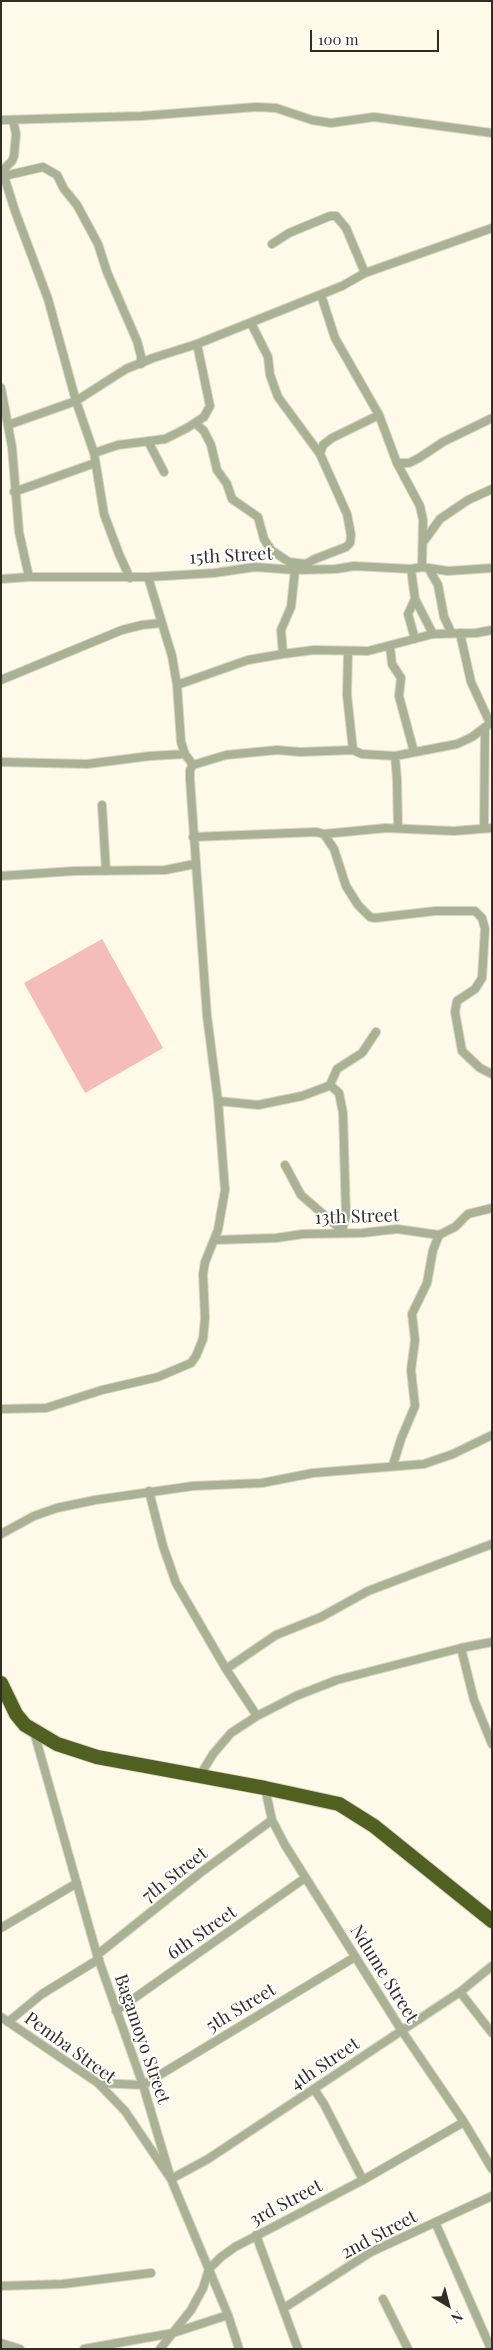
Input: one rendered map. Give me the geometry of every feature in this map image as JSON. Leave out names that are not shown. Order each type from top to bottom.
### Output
[{"type":"highway","points":[[1,1683],[5,1701],[16,1714],[34,1732],[57,1744],[97,1757],[323,1800],[354,1812],[492,1921]]},
{"type":"street","points":[[1,120],[176,114],[256,107],[276,108],[312,120],[330,123],[374,117],[492,133]]},
{"type":"street","points":[[12,120],[16,134],[14,156],[5,168],[4,176],[48,299],[76,401],[94,453],[104,514],[130,578]]},
{"type":"street","points":[[4,176],[43,167],[57,175],[64,189],[77,205],[98,244],[107,272],[137,341],[142,356],[141,364]]},
{"type":"street","points":[[272,244],[290,232],[330,216],[336,216],[346,228],[365,273]]},
{"type":"street","points":[[8,425],[76,401],[126,370],[167,352],[198,344],[321,295],[365,273],[492,228]]},
{"type":"street","points":[[193,837],[316,832],[324,834],[398,828],[454,831],[488,828],[489,724],[471,682],[456,633],[444,616],[438,585],[426,568],[424,520],[420,506],[397,463],[379,414],[335,338],[321,295]]},
{"type":"street","points":[[251,323],[268,358],[270,375],[278,397],[320,454],[347,514],[351,535],[350,543],[346,547],[295,570],[291,606],[281,630],[283,654]]},
{"type":"street","points":[[94,453],[118,445],[165,439],[204,417],[210,406],[198,344]]},
{"type":"street","points":[[1,388],[8,425],[19,532],[29,577]]},
{"type":"street","points":[[320,454],[326,441],[379,414]]},
{"type":"street","points":[[397,463],[409,463],[443,442],[492,418]]},
{"type":"street","points":[[195,423],[204,431],[211,445],[217,470],[227,484],[232,499],[258,517],[264,539],[271,550],[289,562],[306,564]]},
{"type":"street","points":[[148,441],[164,472]]},
{"type":"street","points":[[14,492],[95,463]]},
{"type":"street","points":[[424,541],[440,519],[468,500],[492,489]]},
{"type":"street","name":"15th Street","points":[[1,579],[29,577],[130,578],[214,573],[255,567],[295,570],[336,569],[354,566],[426,568],[448,572],[492,568]]},
{"type":"street","points":[[411,569],[415,599],[433,634]]},
{"type":"street","points":[[148,577],[172,656],[184,754],[193,765]]},
{"type":"street","points":[[415,599],[408,614],[415,639]]},
{"type":"street","points":[[1,680],[122,630],[161,623]]},
{"type":"street","points":[[177,685],[248,660],[314,650],[368,651],[390,647],[433,634],[492,630]]},
{"type":"street","points":[[390,647],[392,664],[401,678],[399,696],[414,752]]},
{"type":"street","points":[[348,651],[346,695],[352,750]]},
{"type":"street","points":[[1,1409],[46,1408],[102,1390],[158,1376],[191,1363],[203,1339],[205,1318],[203,1274],[205,1262],[215,1240],[223,1212],[225,1190],[218,1101],[207,1016],[201,914],[195,864],[190,780],[190,770],[193,765],[226,755],[277,750],[300,752],[352,750],[362,754],[395,756],[457,744],[472,737],[489,724]]},
{"type":"street","points":[[1,762],[87,764],[184,754]]},
{"type":"street","points":[[395,756],[398,828]]},
{"type":"street","points":[[102,805],[106,871]]},
{"type":"street","points":[[324,834],[334,850],[346,886],[358,905],[370,917],[467,910],[475,911],[482,918],[485,929],[482,978],[475,989],[457,1001],[455,1012],[462,1050],[480,1068],[492,1074]]},
{"type":"street","points":[[1,876],[74,871],[166,870],[195,864]]},
{"type":"street","points":[[218,1101],[258,1105],[302,1096],[330,1085],[337,1069],[362,1053],[376,1032]]},
{"type":"street","points":[[330,1085],[339,1093],[342,1113],[346,1215],[343,1232]]},
{"type":"street","points":[[285,1165],[301,1195],[343,1232]]},
{"type":"street","points":[[393,1466],[401,1439],[415,1406],[411,1370],[416,1340],[412,1314],[427,1283],[433,1250],[438,1235],[455,1227],[468,1214],[492,1208]]},
{"type":"street","name":"13th Street","points":[[215,1240],[397,1229],[438,1235]]},
{"type":"street","points":[[1,1534],[34,1516],[56,1508],[149,1491],[262,1483],[313,1473],[424,1464],[441,1459],[492,1435]]},
{"type":"street","points":[[149,1491],[163,1546],[176,1583],[226,1669],[257,1716]]},
{"type":"street","points":[[226,1669],[276,1635],[321,1617],[368,1591],[492,1544]]},
{"type":"street","points":[[199,1777],[213,1754],[231,1733],[257,1716],[296,1696],[337,1680],[461,1648],[492,1642]]},
{"type":"street","points":[[461,1648],[474,1700],[492,1744]]},
{"type":"street","name":"Bagamoyo Street","points":[[34,1732],[98,1957],[143,2085],[171,2179],[228,2314],[239,2349]]},
{"type":"street","name":"Ndume Street","points":[[265,1788],[272,1820],[305,1878],[402,2031],[464,2122],[492,2169]]},
{"type":"street","name":"7th Street","points":[[8,2022],[42,1994],[98,1957],[200,1873],[272,1820]]},
{"type":"street","name":"6th Street","points":[[116,2012],[305,1878]]},
{"type":"street","points":[[1,1928],[77,1883]]},
{"type":"street","name":"5th Street","points":[[143,2085],[355,1957]]},
{"type":"street","name":"4th Street","points":[[171,2179],[208,2159],[402,2031],[460,1992],[492,1966]]},
{"type":"street","points":[[460,1992],[492,2033]]},
{"type":"street","name":"Pemba Street","points":[[1,2016],[98,2083],[124,2111],[171,2179]]},
{"type":"street","points":[[98,2083],[143,2085]]},
{"type":"street","points":[[314,2089],[324,2104],[363,2180]]},
{"type":"street","name":"3rd Street","points":[[160,2349],[191,2310],[203,2288],[209,2269],[235,2247],[363,2180],[464,2122]]},
{"type":"street","name":"2nd Street","points":[[284,2308],[371,2252],[492,2196]]},
{"type":"street","points":[[435,2222],[491,2349]]},
{"type":"street","points":[[256,2235],[298,2349]]},
{"type":"street","points":[[1,2286],[63,2284],[152,2273]]},
{"type":"street","points":[[383,2299],[408,2349]]},
{"type":"street","points":[[84,2349],[173,2333],[228,2314]]},
{"type":"street","points":[[1,2343],[20,2349]]},
{"type":"shaded area","points":[[102,939],[163,1048],[85,1093],[24,983]]}]
